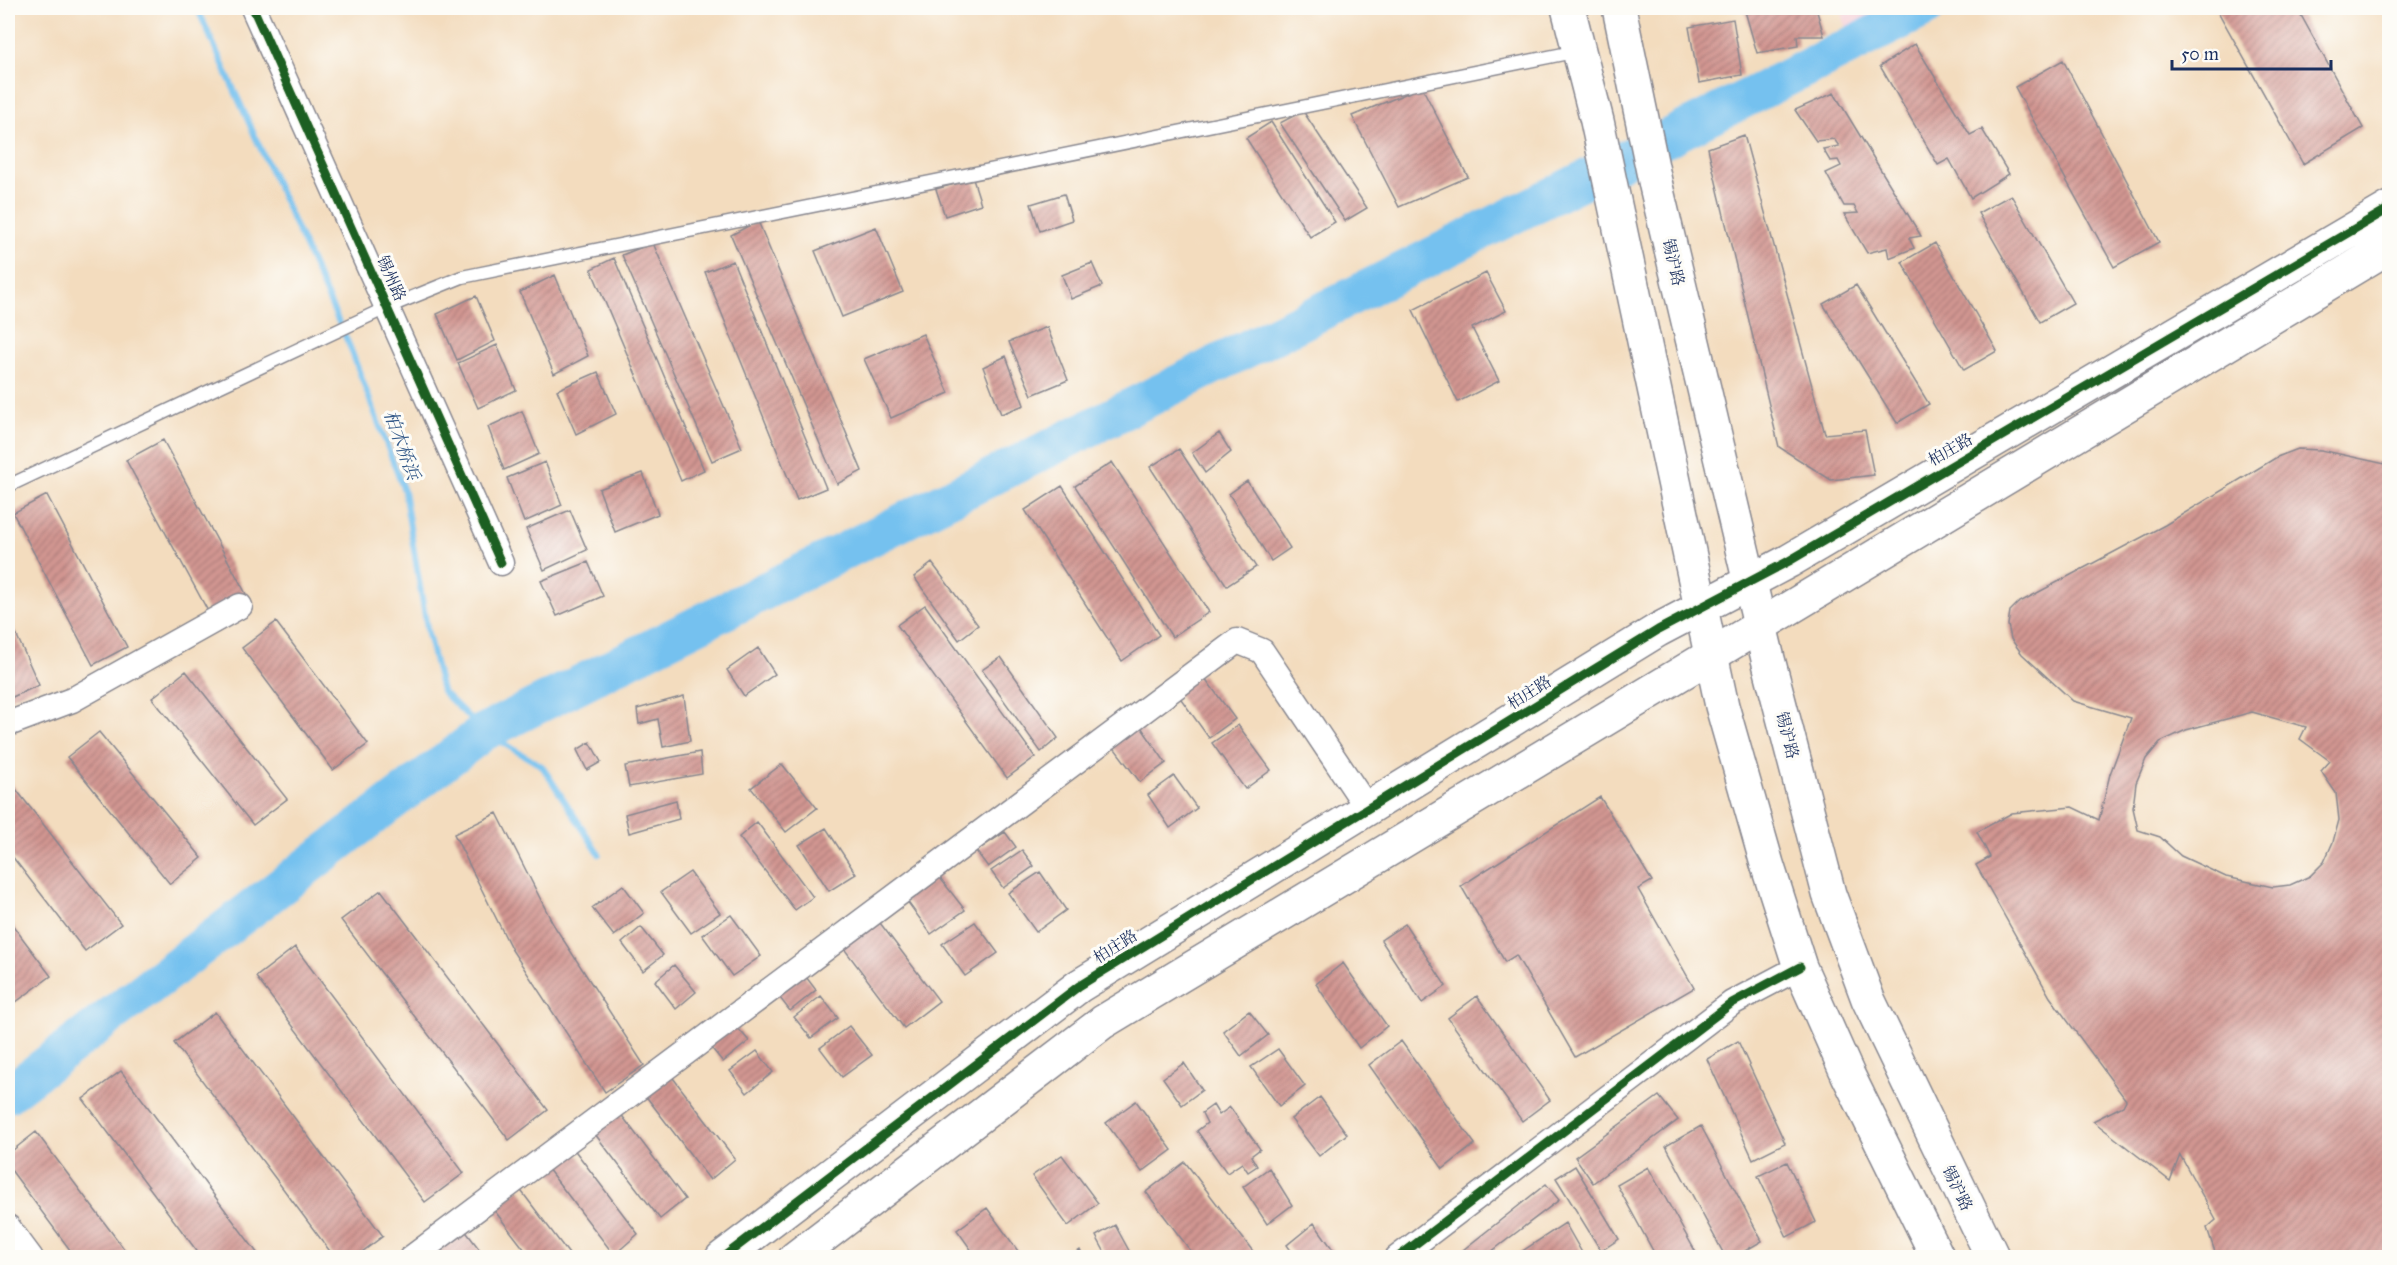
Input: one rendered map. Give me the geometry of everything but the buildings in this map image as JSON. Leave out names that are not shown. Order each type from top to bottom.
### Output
[{"type":"street","name":"锡州路","points":[[253,8],[501,563]]},
{"type":"street","points":[[1568,8],[1597,121],[1725,718],[1800,967],[1848,1075],[1938,1257]]},
{"type":"street","name":"锡沪路","points":[[1619,8],[1656,186],[1760,625],[1828,894],[1868,999],[1993,1257]]},
{"type":"street","name":"柏庄路","points":[[722,1257],[1079,986],[1658,630],[1750,582],[2390,208]]},
{"type":"street","points":[[795,1257],[1103,1022],[2390,246]]},
{"type":"street","points":[[8,724],[72,700],[240,606]]},
{"type":"street","points":[[411,1257],[1237,641],[1262,651],[1368,809]]},
{"type":"street","points":[[1397,1257],[1732,1003],[1800,967]]},
{"type":"street","points":[[8,1227],[31,1257]]},
{"type":"lane","points":[[8,486],[388,307],[462,277],[1578,51]]},
{"type":"shaded area","points":[[1841,8],[1894,8],[1846,29]]},
{"type":"waterway","points":[[8,1094],[484,732],[1926,8]]},
{"type":"waterway","name":"柏木桥浜","points":[[199,12],[350,347],[404,491],[428,634],[442,691],[484,732],[542,766],[599,854]]},
{"type":"cycle path","points":[[253,8],[501,563]]},
{"type":"cycle path","points":[[722,1258],[1079,986],[1658,630],[1789,561],[2390,208]]},
{"type":"cycle path","points":[[1397,1258],[1732,1003],[1800,967]]}]
